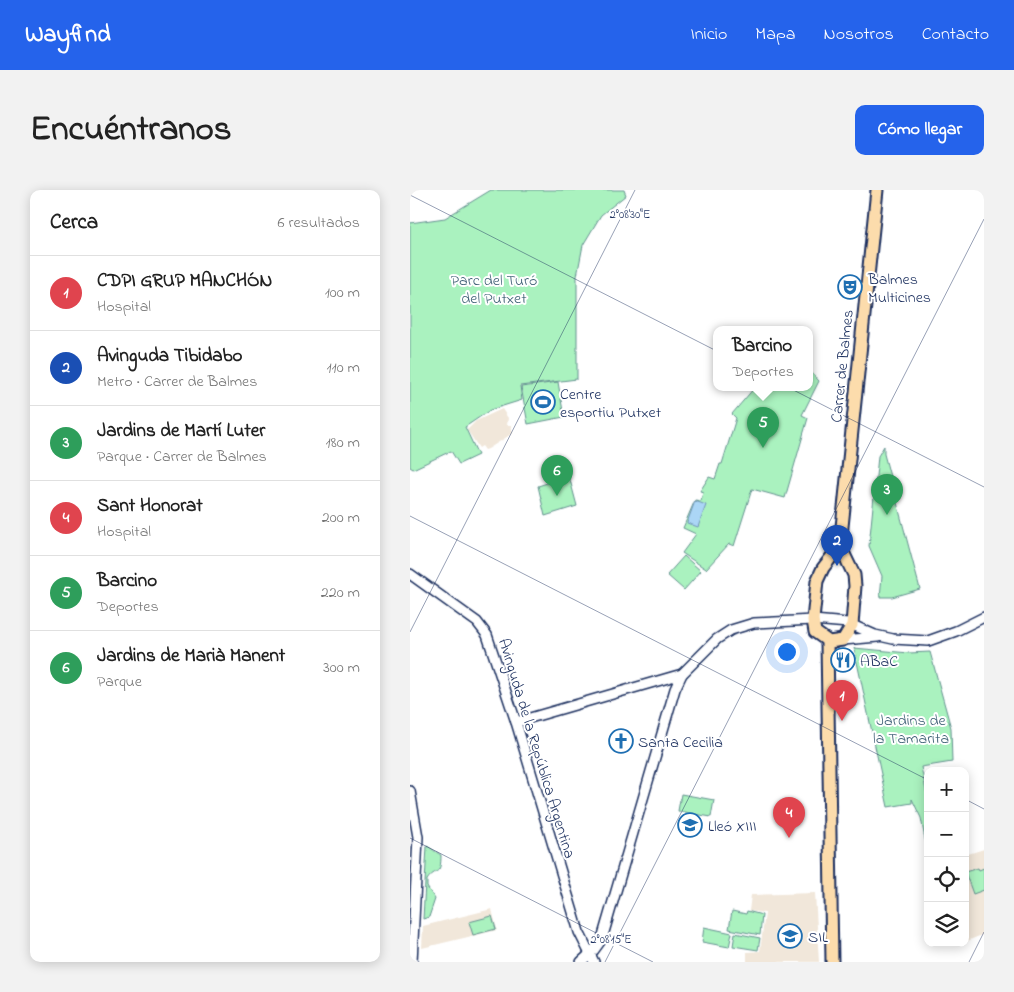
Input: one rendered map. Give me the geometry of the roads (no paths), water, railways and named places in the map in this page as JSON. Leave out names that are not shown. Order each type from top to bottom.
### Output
[{"type":"main road","name":"Carrer de Balmes","points":[[840,546],[876,190]]},
{"type":"main road","points":[[840,546],[851,569],[855,586],[852,625],[843,640],[827,642],[815,632],[813,620],[817,581],[826,563],[840,546]]},
{"type":"main road","points":[[826,563],[837,562],[851,569]]},
{"type":"main road","points":[[827,642],[832,962]]},
{"type":"street","name":"Avinguda de la República Argentina","points":[[410,574],[483,628],[490,643],[516,722],[581,939],[591,959]]},
{"type":"street","points":[[581,962],[591,959],[600,941],[675,689],[682,674],[717,639],[732,630],[766,621],[813,620],[852,625],[881,637],[910,642],[930,640],[956,631],[984,616]]},
{"type":"street","points":[[843,640],[881,637]]},
{"type":"street","points":[[516,722],[666,677],[682,674]]},
{"type":"street","points":[[666,677],[672,682],[675,689]]},
{"type":"street","points":[[410,791],[418,837],[411,959]]},
{"type":"street","points":[[581,939],[592,944],[600,941]]},
{"type":"water","points":[[695,501],[706,505],[698,527],[687,523]]},
{"type":"place","name":"Balmes Multicines","points":[[850,287]]},
{"type":"place","name":"Centre esportiu Putxet","points":[[543,402]]},
{"type":"place","name":"Barcino","points":[[763,448]]},
{"type":"place","name":"Jardins de Marià Manent","points":[[557,496]]},
{"type":"place","name":"Jardins de Martí Luter","points":[[887,515]]},
{"type":"place","name":"Avinguda Tibidabo","points":[[837,566]]},
{"type":"place","name":"ABaC","points":[[843,660]]},
{"type":"place","name":"CDPI GRUP MANCHÓN","points":[[842,721]]},
{"type":"place","name":"Santa Cecilia","points":[[621,741]]},
{"type":"place","name":"Lleó XIII","points":[[690,825]]},
{"type":"place","name":"Sant Honorat","points":[[789,838]]},
{"type":"place","name":"SIL","points":[[790,936]]},
{"type":"park label","name":"Parc del Turó del Putxet","points":[[494,288]]},
{"type":"park label","name":"Jardins de la Tamarita","points":[[911,728]]}]
